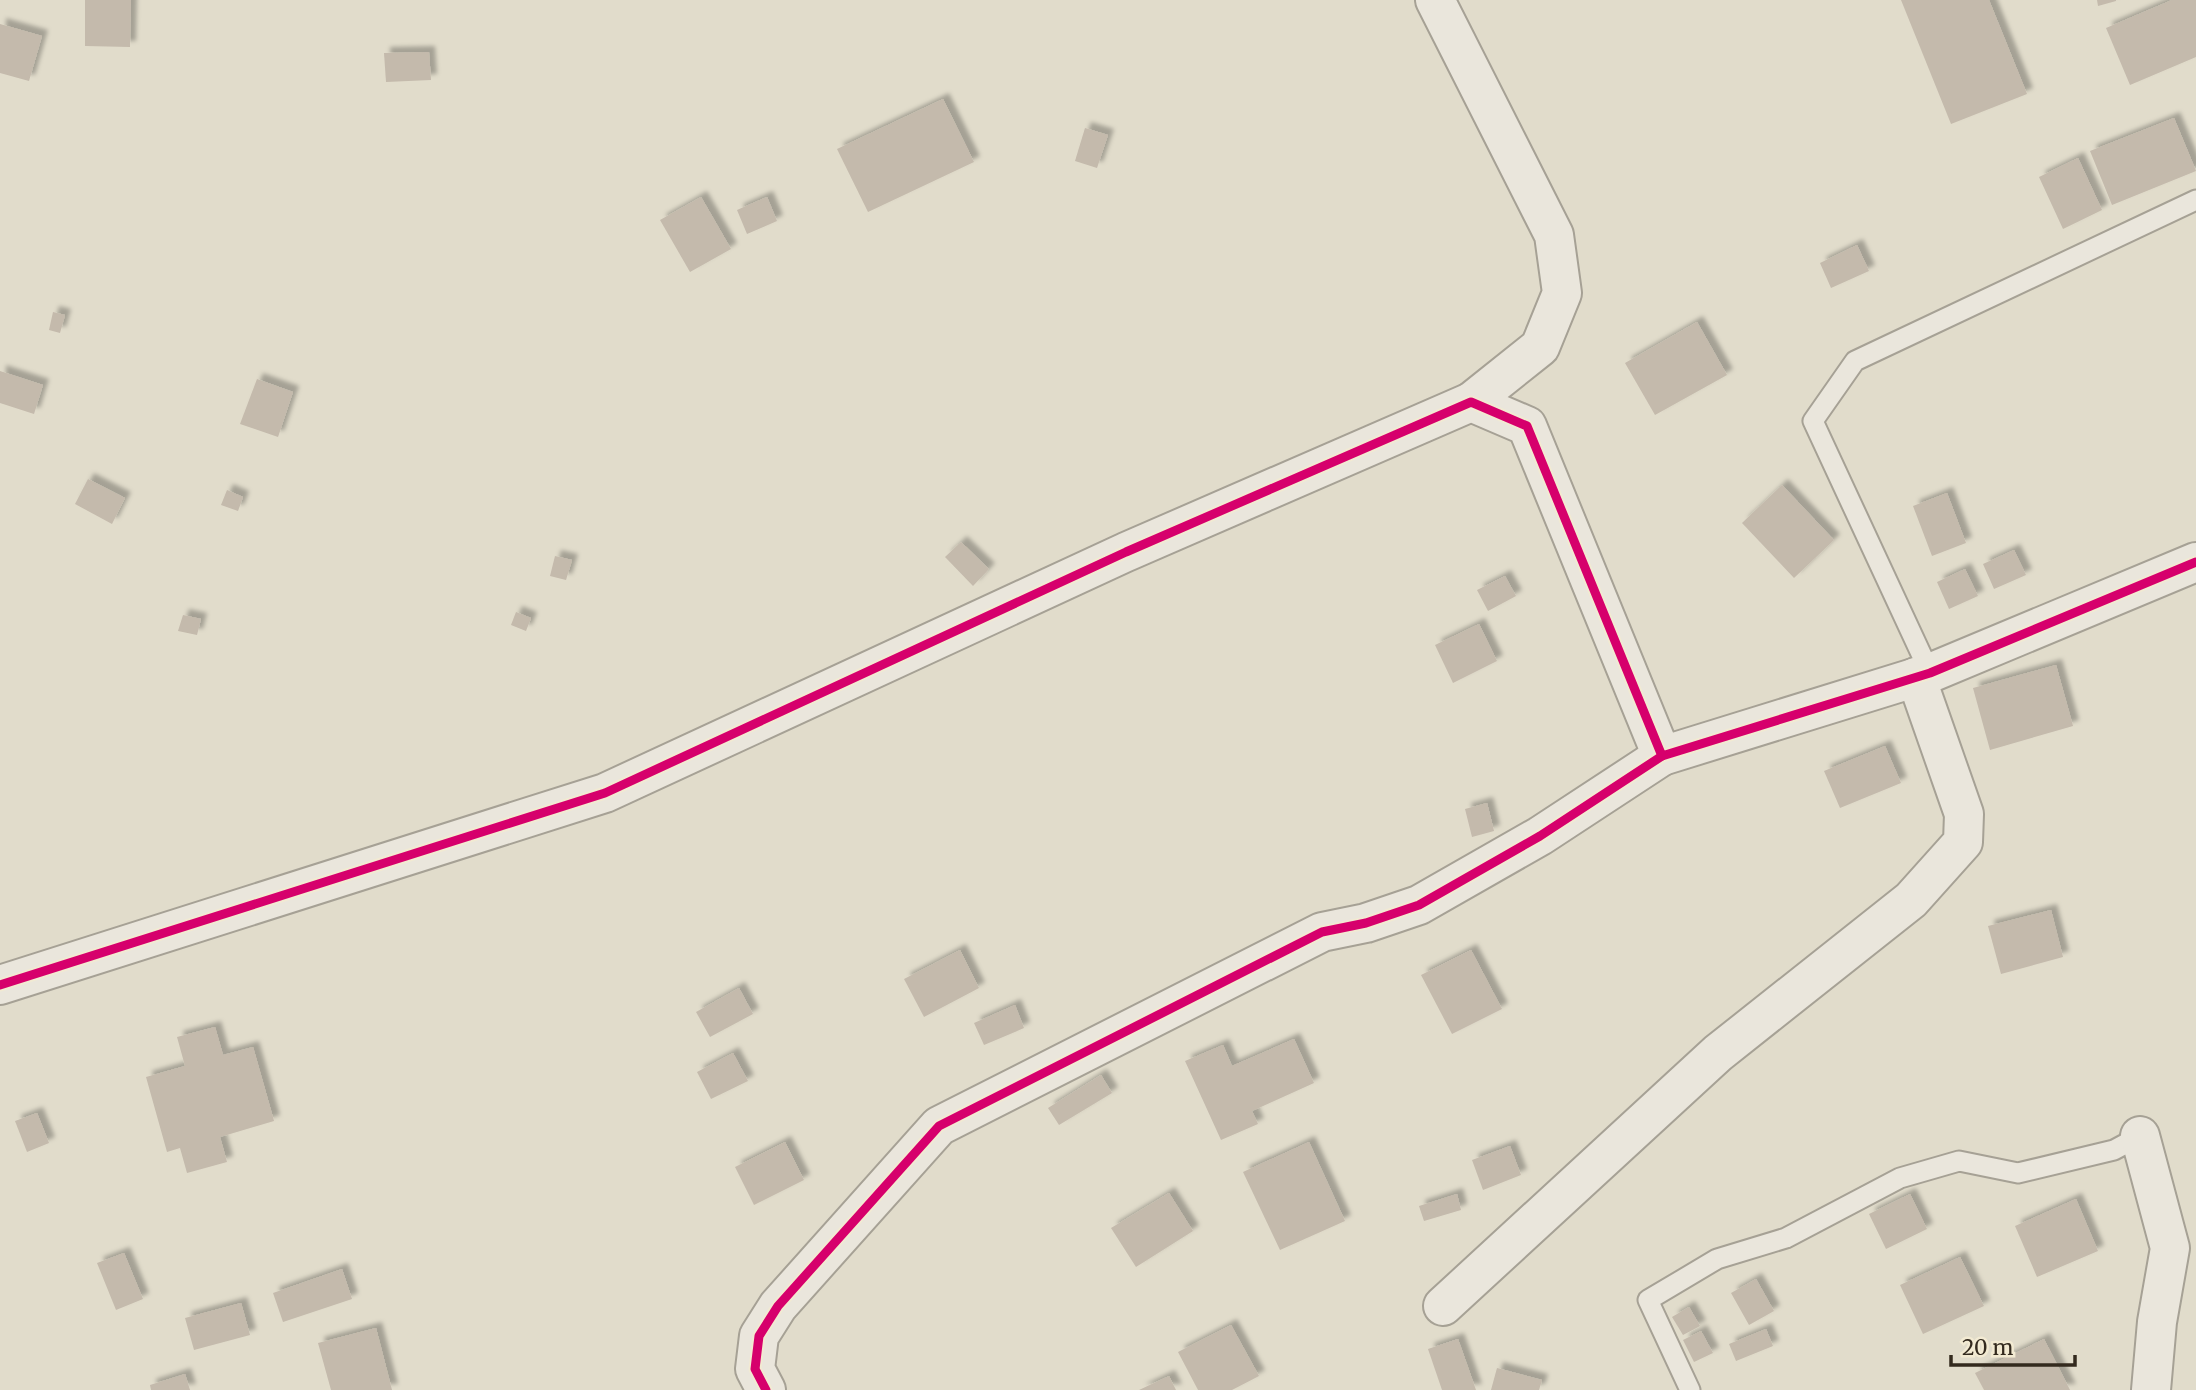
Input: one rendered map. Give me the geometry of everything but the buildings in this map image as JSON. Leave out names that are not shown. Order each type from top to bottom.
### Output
[{"type":"street","points":[[0,985],[605,793],[1114,558],[1471,402],[1540,347],[1562,293],[1554,235],[1435,0]]},
{"type":"street","points":[[1471,402],[1527,426],[1662,756]]},
{"type":"street","points":[[766,1390],[755,1370],[759,1336],[778,1306],[939,1126],[1322,932],[1366,923],[1419,905],[1540,836],[1662,756],[1923,675],[2196,562]]},
{"type":"street","points":[[1443,1306],[1718,1053],[1912,900],[1964,842],[1964,814],[1923,675]]},
{"type":"street","points":[[2140,1136],[2170,1248],[2157,1322],[2151,1390]]},
{"type":"lane","points":[[1923,675],[1813,421],[1855,361],[2196,200]]},
{"type":"lane","points":[[1690,1390],[1648,1300],[1717,1259],[1786,1238],[1900,1178],[1959,1161],[2018,1173],[2113,1150],[2140,1136]]},
{"type":"cycle path","points":[[0,985],[605,793],[1126,552],[1471,402],[1527,426],[1662,756],[1930,673],[2196,562]]},
{"type":"cycle path","points":[[766,1390],[755,1369],[759,1336],[778,1306],[939,1126],[1322,932],[1366,923],[1419,905],[1540,836],[1662,756]]}]
